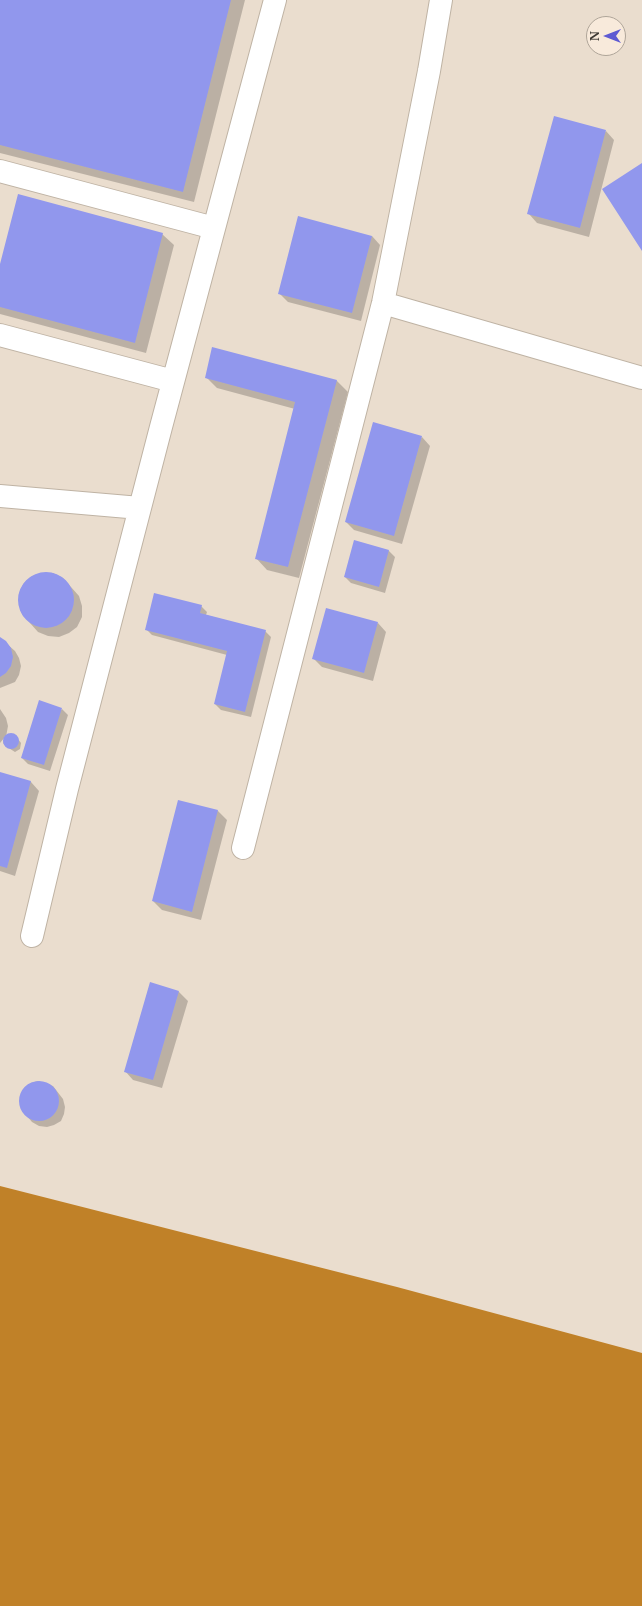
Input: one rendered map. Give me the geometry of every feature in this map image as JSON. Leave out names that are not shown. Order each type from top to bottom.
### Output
[{"type":"lane","points":[[32,936],[140,508],[275,0]]},
{"type":"lane","points":[[243,848],[383,303],[429,71],[441,0]]},
{"type":"lane","points":[[0,172],[214,228]]},
{"type":"lane","points":[[383,303],[642,378]]},
{"type":"lane","points":[[0,335],[173,381]]},
{"type":"lane","points":[[0,496],[140,508]]},
{"type":"shaded area","points":[[0,1186],[397,1287],[642,1353],[642,1606],[0,1606]]},
{"type":"building","points":[[0,0],[231,0],[183,192],[0,145]]},
{"type":"building","points":[[554,116],[606,130],[580,228],[527,214]]},
{"type":"building","points":[[642,163],[642,251],[602,189]]},
{"type":"building","points":[[18,194],[163,233],[135,343],[0,307],[0,264]]},
{"type":"building","points":[[298,216],[372,236],[352,313],[278,294]]},
{"type":"building","points":[[212,347],[337,380],[288,567],[255,559],[295,402],[205,378]]},
{"type":"building","points":[[373,422],[422,436],[394,536],[345,522]]},
{"type":"building","points":[[354,540],[389,550],[379,587],[344,577]]},
{"type":"building","points":[[40,572],[52,572],[66,580],[74,594],[72,611],[66,620],[52,628],[40,628],[30,623],[23,616],[18,606],[18,594],[23,584],[30,577]]},
{"type":"building","points":[[154,593],[202,605],[200,613],[266,630],[245,712],[214,704],[227,651],[145,630]]},
{"type":"building","points":[[326,608],[378,622],[364,673],[312,659]]},
{"type":"building","points":[[0,637],[6,641],[11,648],[13,657],[11,666],[6,673],[0,677]]},
{"type":"building","points":[[39,700],[62,708],[44,765],[21,758]]},
{"type":"building","points":[[8,733],[14,733],[19,738],[17,747],[14,749],[8,749],[3,744],[3,738]]},
{"type":"building","points":[[0,772],[31,781],[7,868],[0,866]]},
{"type":"building","points":[[178,800],[218,810],[192,912],[152,901]]},
{"type":"building","points":[[150,982],[179,991],[153,1080],[124,1072]]},
{"type":"building","points":[[43,1081],[50,1084],[56,1090],[59,1101],[58,1109],[50,1118],[43,1121],[35,1121],[28,1118],[20,1109],[19,1097],[22,1090],[31,1082]]}]
